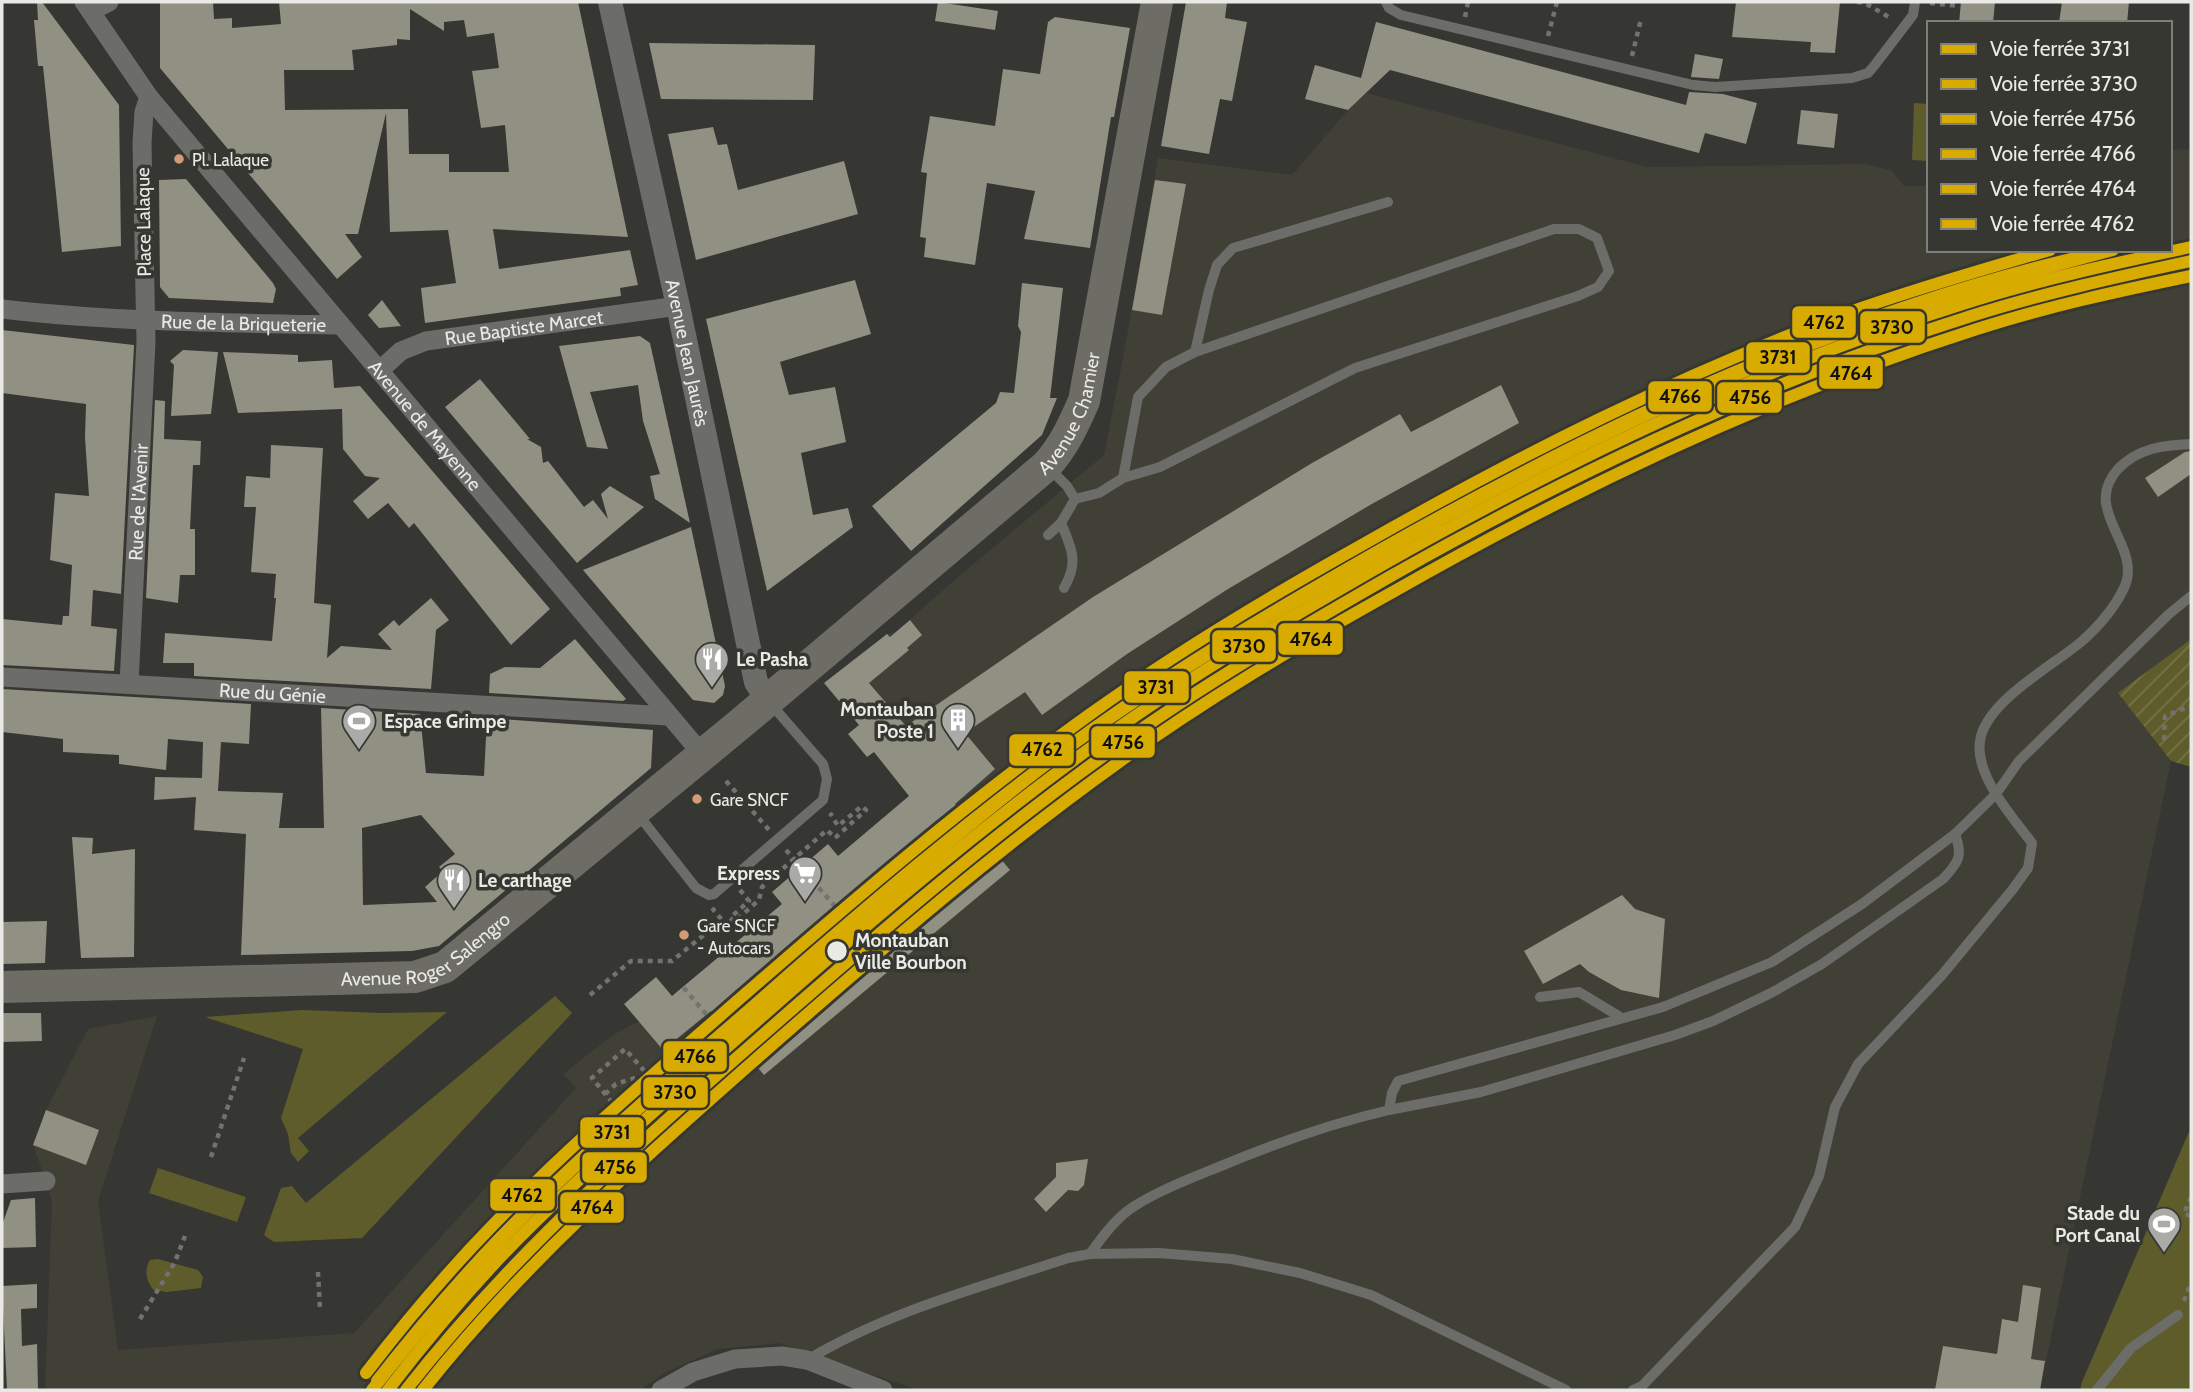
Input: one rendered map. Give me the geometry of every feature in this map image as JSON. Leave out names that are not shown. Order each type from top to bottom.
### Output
[{"type":"main road","name":"Avenue Chamier","points":[[767,700],[1046,466],[1071,433],[1084,401],[1157,2]]},
{"type":"main road","name":"Avenue Roger Salengro","points":[[2,988],[415,977],[445,967],[767,700]]},
{"type":"street","points":[[109,2],[88,7],[149,97]]},
{"type":"street","name":"Avenue Jean Jaurès","points":[[610,2],[678,306],[756,682],[767,700]]},
{"type":"street","name":"Place Lalaque","points":[[145,320],[142,143],[144,112],[149,97]]},
{"type":"street","name":"Avenue de Mayenne","points":[[149,97],[702,754]]},
{"type":"street","name":"Rue Baptiste Marcet","points":[[380,370],[401,351],[426,341],[678,306]]},
{"type":"street","points":[[2,309],[145,320]]},
{"type":"street","name":"Rue de la Briqueterie","points":[[145,320],[341,325]]},
{"type":"street","name":"Rue de l'Avenir","points":[[128,684],[145,320]]},
{"type":"street","name":"Rue du Génie","points":[[2,677],[668,716]]},
{"type":"street","points":[[2,1184],[47,1181]]},
{"type":"street","points":[[661,1390],[694,1371],[735,1359],[782,1356],[807,1360],[883,1390]]},
{"type":"lane","points":[[1386,2],[1401,15],[1693,85],[1716,87],[1852,78],[1868,73],[1913,15],[1918,2]]},
{"type":"lane","points":[[1195,352],[1217,265],[1233,248],[1388,202]]},
{"type":"lane","points":[[1074,499],[1099,494],[1122,478],[1160,467],[1355,368],[1578,296],[1598,287],[1609,271],[1598,238],[1578,229],[1554,229],[1195,352],[1166,368],[1138,397],[1122,478]]},
{"type":"lane","points":[[1633,1390],[1642,1386],[1795,1227],[1819,1176],[1835,1107],[1858,1064],[1942,975],[2028,868],[2032,843],[1996,794],[1983,769],[1979,752],[1981,736],[1986,723],[2013,692],[2081,641],[2111,610],[2128,579],[2128,560],[2106,506],[2111,477],[2124,463],[2154,447],[2191,444]]},
{"type":"lane","points":[[1046,466],[1067,486],[1074,499]]},
{"type":"lane","points":[[1048,535],[1061,523],[1074,499]]},
{"type":"lane","points":[[1061,523],[1074,557],[1072,575],[1064,589]]},
{"type":"lane","points":[[1389,1110],[1392,1093],[1398,1081],[1663,1007],[1772,961],[1862,904],[1955,834],[1996,794],[2019,761],[2169,614],[2191,596]]},
{"type":"lane","points":[[635,810],[696,888],[709,895],[714,894],[823,800],[827,779],[823,764],[767,700]]},
{"type":"lane","points":[[1090,1254],[1112,1226],[1132,1207],[1191,1178],[1270,1145],[1323,1126],[1481,1092],[1675,1035],[1713,1021],[1771,993],[1822,964],[1943,879],[1956,865],[1961,849],[1955,834]]},
{"type":"lane","points":[[1541,997],[1579,992],[1622,1018]]},
{"type":"lane","points":[[807,1360],[835,1343],[906,1310],[1068,1258],[1090,1254],[1158,1253],[1219,1258],[1300,1273],[1371,1295],[1566,1390]]},
{"type":"lane","points":[[2096,1390],[2131,1348],[2178,1315]]},
{"type":"path","points":[[1544,50],[1557,2]]},
{"type":"path","points":[[1857,2],[1865,3],[1905,26]]},
{"type":"path","points":[[1918,2],[1960,6]]},
{"type":"path","points":[[1628,70],[1642,19]]},
{"type":"path","points":[[2164,740],[2165,716],[2191,706]]},
{"type":"path","points":[[726,781],[847,920]]},
{"type":"path","points":[[737,887],[749,901],[730,918],[734,922],[759,900],[762,887],[827,830],[835,838],[866,810],[862,806],[838,826],[823,800]]},
{"type":"path","points":[[605,1094],[617,1084],[648,1074],[887,873]]},
{"type":"path","points":[[590,995],[631,961],[672,961],[722,920],[712,908],[720,901]]},
{"type":"path","points":[[696,1097],[692,1093],[649,1130],[652,1135],[634,1150],[645,1141],[696,1097],[888,927],[913,907]]},
{"type":"path","points":[[888,927],[904,945]]},
{"type":"path","points":[[683,987],[711,1020]]},
{"type":"path","points":[[645,1141],[592,1079],[625,1049],[648,1074]]},
{"type":"path","points":[[211,1157],[244,1058]]},
{"type":"path","points":[[2191,1197],[2185,1214],[2191,1216]]},
{"type":"path","points":[[140,1320],[176,1262],[185,1236]]},
{"type":"path","points":[[318,1272],[320,1309]]},
{"type":"shaded area","points":[[1366,93],[1647,167],[1864,164],[1891,170],[1904,186],[1927,186],[1927,252],[2172,252],[2172,150],[2191,149],[2191,639],[2119,693],[2171,761],[2040,1390],[918,1390],[779,1343],[718,1349],[664,1373],[641,1390],[45,1390],[52,1202],[33,1145],[46,1110],[88,1029],[157,1016],[98,1201],[118,1350],[354,1333],[576,1088],[563,1074],[613,1035],[639,1021],[954,803],[888,705],[851,661],[887,634],[896,632],[1104,455],[1158,158],[1292,175]]},
{"type":"shaded area","points":[[1914,103],[1927,104],[1927,161],[1912,160]]},
{"type":"shaded area","points":[[2191,639],[2191,767],[2171,761],[2118,693]]},
{"type":"shaded area","points":[[555,996],[572,1013],[362,1238],[274,1242],[264,1235],[281,1188],[292,1186],[306,1203]]},
{"type":"shaded area","points":[[302,1010],[447,1012],[298,1138],[309,1151],[298,1162],[291,1153],[288,1134],[281,1118],[303,1049],[205,1017]]},
{"type":"shaded area","name":"Stade du Port Canal","points":[[2191,1127],[2191,1390],[2080,1390],[2082,1382]]},
{"type":"shaded area","points":[[158,1168],[246,1197],[237,1222],[149,1193]]},
{"type":"shaded area","points":[[158,1259],[198,1270],[203,1277],[201,1288],[167,1292],[154,1290],[148,1279],[147,1267],[150,1260]]},
{"type":"building","points":[[37,2],[42,2],[119,105],[121,246],[62,252],[43,66],[38,66],[34,20],[38,20]]},
{"type":"building","points":[[160,2],[213,2],[214,19],[232,18],[232,28],[281,24],[279,2],[578,2],[628,237],[493,229],[499,269],[630,250],[638,285],[620,288],[621,296],[425,323],[421,288],[456,283],[448,230],[390,232],[386,113],[358,234],[345,234],[362,257],[337,279],[160,68]],"holes":[[[410,9],[444,31],[444,22],[464,20],[467,37],[494,33],[499,68],[472,71],[481,128],[505,125],[509,172],[449,172],[449,154],[409,154],[408,109],[285,110],[284,70],[354,70],[352,50],[397,45],[397,39],[410,40]]]},
{"type":"building","points":[[938,2],[998,11],[995,30],[935,21]]},
{"type":"building","points":[[1186,2],[1227,2],[1225,18],[1247,22],[1232,101],[1220,99],[1209,154],[1161,146]]},
{"type":"building","points":[[1736,2],[1840,2],[1835,53],[1810,52],[1811,42],[1732,37]]},
{"type":"building","points":[[1961,2],[1995,2],[1993,21],[1959,21]]},
{"type":"building","points":[[2062,2],[2129,2],[2127,21],[2059,21]]},
{"type":"building","points":[[1055,17],[1130,28],[1114,117],[1111,117],[1090,248],[1024,239],[1035,191],[987,183],[975,265],[924,257],[926,238],[920,237],[927,173],[921,172],[930,116],[995,126],[1003,69],[1040,74],[1048,22]]},
{"type":"building","points":[[1376,22],[1686,105],[1689,92],[1723,94],[1757,103],[1746,144],[1705,133],[1699,153],[1390,70],[1348,110],[1305,99],[1315,65],[1361,78]]},
{"type":"building","points":[[649,43],[815,45],[813,100],[661,99]]},
{"type":"building","points":[[1695,54],[1723,59],[1719,79],[1691,77]]},
{"type":"building","points":[[1801,110],[1838,114],[1834,148],[1797,144]]},
{"type":"building","points":[[713,127],[718,145],[727,144],[738,190],[844,161],[858,214],[696,260],[668,134]]},
{"type":"building","points":[[186,179],[273,283],[276,289],[273,303],[169,298],[160,287],[159,180]]},
{"type":"building","points":[[1155,180],[1186,184],[1162,315],[1132,310]]},
{"type":"building","points":[[855,280],[871,334],[780,362],[789,395],[835,387],[846,442],[801,453],[813,515],[848,508],[853,527],[767,591],[706,319]]},
{"type":"building","points":[[1022,283],[1063,288],[1050,398],[1057,398],[1042,435],[911,551],[872,506],[996,403],[1000,392],[1014,393],[1021,332],[1018,326]]},
{"type":"building","points":[[382,300],[401,326],[379,328],[368,315]]},
{"type":"building","points":[[2,330],[134,345],[121,594],[93,590],[91,626],[117,629],[114,671],[2,665],[2,619],[62,625],[63,616],[69,616],[72,565],[50,560],[55,493],[89,496],[85,438],[86,404],[2,393]]},
{"type":"building","points":[[640,336],[650,343],[690,523],[655,499],[650,476],[660,474],[643,421],[638,385],[590,392],[608,449],[587,447],[559,346]]},
{"type":"building","points":[[183,350],[218,352],[211,414],[171,416],[174,365],[170,361]]},
{"type":"building","points":[[223,352],[298,355],[298,362],[332,360],[334,388],[360,386],[550,609],[511,645],[414,523],[409,528],[388,503],[368,519],[353,501],[380,478],[365,476],[343,449],[342,409],[238,413]]},
{"type":"building","points":[[480,379],[530,439],[527,439],[541,447],[543,463],[548,461],[584,507],[593,500],[608,519],[601,494],[610,486],[644,507],[577,563],[445,407]]},
{"type":"building","points":[[1501,385],[1519,423],[1370,505],[1228,589],[1127,654],[1042,715],[1025,692],[965,733],[995,769],[955,804],[1010,870],[764,1075],[711,1011],[663,1050],[624,1004],[656,977],[672,996],[782,904],[772,892],[828,844],[838,856],[909,796],[874,752],[867,757],[848,734],[859,725],[824,683],[887,634],[890,637],[910,620],[922,635],[907,648],[909,650],[869,683],[906,726],[1093,597],[1312,463],[1400,414],[1411,432]]},
{"type":"building","points":[[155,400],[165,401],[164,439],[201,441],[200,465],[193,465],[190,529],[195,529],[195,575],[180,575],[178,603],[146,598]]},
{"type":"building","points":[[271,445],[323,448],[314,603],[331,605],[327,658],[341,646],[392,650],[378,634],[394,620],[399,626],[431,598],[449,620],[436,630],[431,689],[194,676],[194,663],[163,663],[165,633],[272,641],[276,574],[251,572],[256,507],[244,507],[246,476],[270,478]]},
{"type":"building","points":[[2191,451],[2191,474],[2158,497],[2145,478],[2185,452]]},
{"type":"building","points":[[691,527],[725,686],[723,695],[714,703],[693,700],[583,570]]},
{"type":"building","points":[[575,639],[626,699],[623,701],[489,693],[490,674],[505,667],[540,668]]},
{"type":"building","points":[[2,689],[251,704],[249,744],[221,742],[218,791],[283,793],[279,828],[324,828],[321,708],[420,714],[426,773],[484,776],[487,718],[653,730],[651,768],[439,946],[412,951],[241,955],[246,834],[194,830],[196,797],[154,800],[155,777],[202,778],[203,742],[168,739],[166,770],[119,764],[119,755],[63,752],[63,739],[2,732]],"holes":[[[421,815],[455,854],[439,867],[443,871],[425,887],[437,902],[363,905],[362,828]]]},
{"type":"building","points":[[72,837],[93,838],[92,854],[135,849],[134,957],[81,958]]},
{"type":"building","points":[[1622,895],[1635,909],[1665,919],[1659,998],[1621,990],[1580,964],[1543,984],[1524,951]]},
{"type":"building","points":[[47,921],[45,963],[2,964],[2,922]]},
{"type":"building","points":[[2,1013],[41,1013],[42,1041],[2,1042]]},
{"type":"building","points":[[46,1110],[99,1130],[86,1165],[33,1145]]},
{"type":"building","points":[[1088,1159],[1084,1185],[1078,1191],[1068,1190],[1046,1212],[1034,1199],[1056,1177],[1056,1163]]},
{"type":"building","points":[[35,1198],[36,1247],[2,1248],[2,1225],[11,1200]]},
{"type":"building","points":[[37,1284],[37,1308],[21,1309],[22,1346],[37,1344],[38,1390],[7,1390],[2,1286]]},
{"type":"building","points":[[2023,1285],[2041,1288],[2031,1359],[2045,1361],[2040,1390],[1935,1390],[1943,1346],[1997,1354],[2002,1319],[2018,1322]]},
{"type":"rail line","name":"3730","points":[[2172,251],[2191,247]]},
{"type":"rail line","name":"4762","points":[[366,1373],[396,1334],[477,1242],[552,1166],[613,1110],[823,927],[954,818],[1043,748],[1155,670],[1325,566],[1480,480],[1602,418],[1789,335],[1926,287],[2043,252]]},
{"type":"rail line","name":"4766","points":[[377,1381],[437,1308],[501,1237],[623,1120],[918,864],[1048,762],[1162,681],[1270,614],[1466,502],[1643,413],[1734,373],[1919,302],[2102,252]]},
{"type":"rail line","name":"3731","points":[[372,1390],[443,1304],[499,1242],[616,1129],[994,805],[1099,725],[1170,678],[1279,611],[1463,507],[1576,448],[1691,394],[1809,345],[1884,318],[2106,252]]},
{"type":"rail line","name":"3730","points":[[388,1390],[418,1351],[516,1241],[576,1182],[670,1097],[848,941],[974,837],[1104,738],[1206,669],[1452,526],[1596,452],[1742,385],[1892,327],[1969,302],[2107,265],[2168,252]]},
{"type":"rail line","name":"4756","points":[[406,1390],[490,1291],[580,1199],[724,1069],[984,847],[1071,779],[1217,679],[1391,576],[1531,500],[1602,464],[1747,399],[1895,341],[1971,316],[2108,279],[2191,261]]},
{"type":"rail line","name":"4764","points":[[423,1390],[463,1342],[548,1250],[639,1163],[780,1038],[904,931],[1031,827],[1119,762],[1219,695],[1356,613],[1532,516],[1603,480],[1749,414],[1823,384],[1974,330],[2082,300],[2191,276]]},
{"type":"place","name":"Pl. Lalaque","points":[[179,159]]},
{"type":"place","name":"Le Pasha","points":[[712,689]]},
{"type":"place","name":"Montauban Poste 1","points":[[958,750]]},
{"type":"place","name":"Espace Grimpe","points":[[359,751]]},
{"type":"place","name":"Gare SNCF","points":[[697,799]]},
{"type":"place","name":"Express","points":[[805,903]]},
{"type":"place","name":"Le carthage","points":[[454,910]]},
{"type":"place","name":"Gare SNCF - Autocars","points":[[684,935]]},
{"type":"place","name":"Montauban Ville Bourbon","points":[[837,951]]},
{"type":"place","name":"Stade du Port Canal","points":[[2164,1254]]}]
